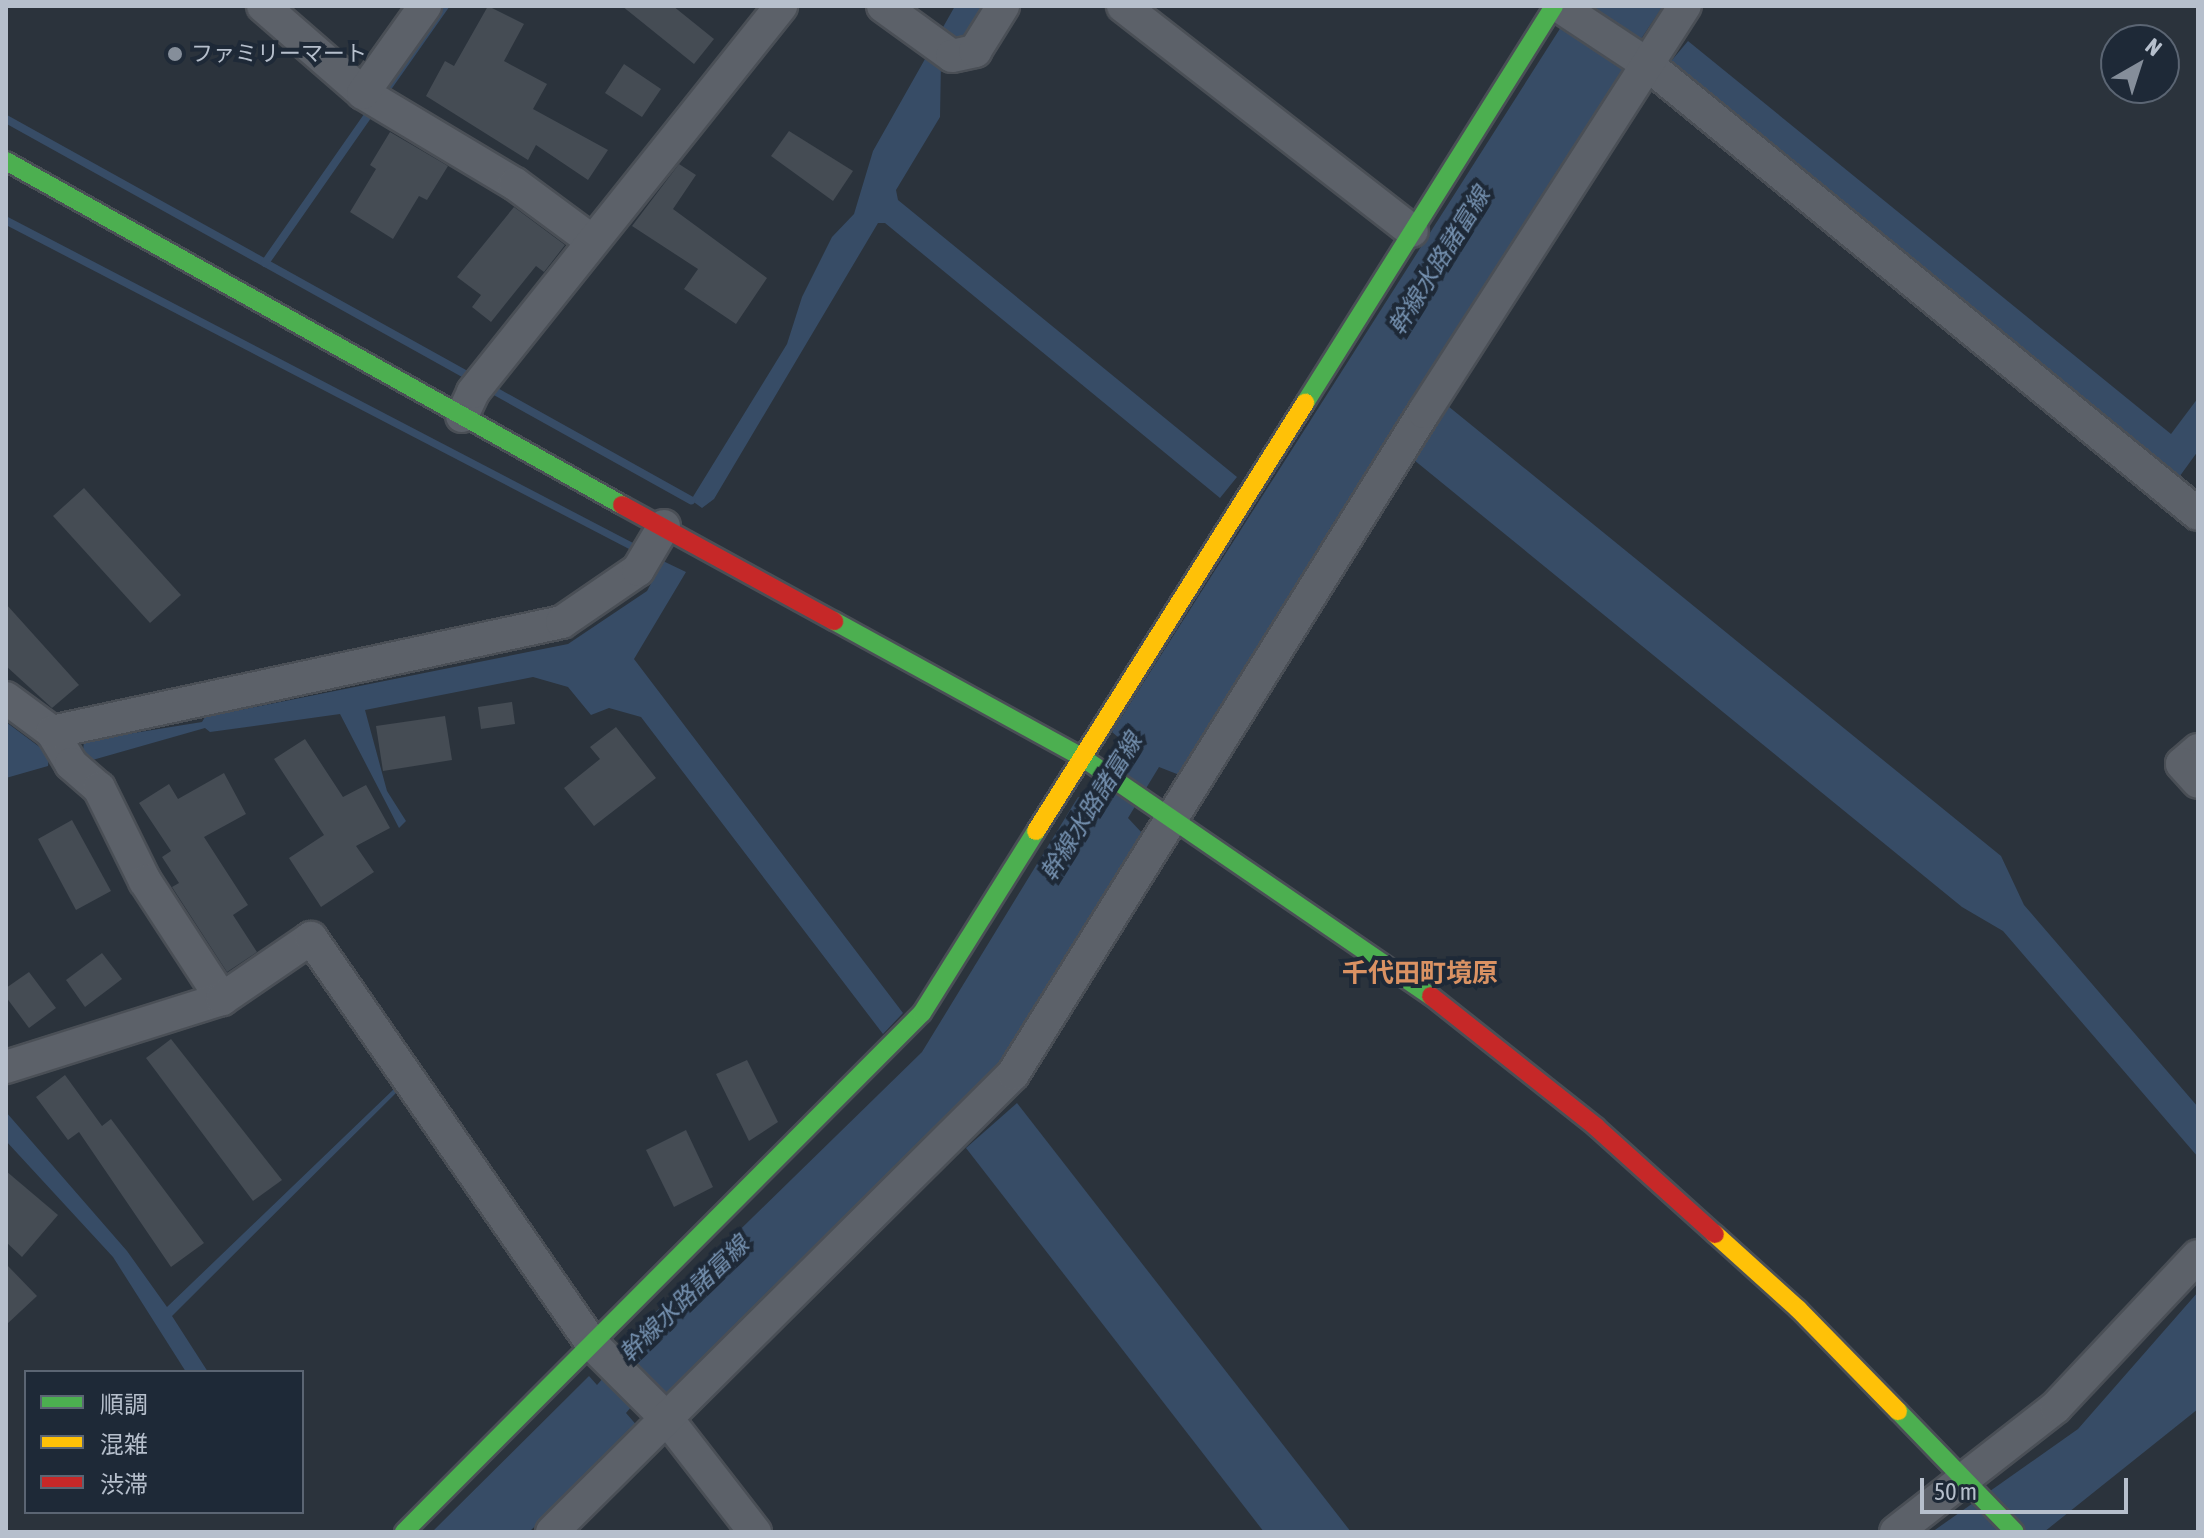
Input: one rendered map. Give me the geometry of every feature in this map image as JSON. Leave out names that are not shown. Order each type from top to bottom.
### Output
[{"type":"street","points":[[263,6],[374,101],[515,184],[592,241]]},
{"type":"street","points":[[374,101],[425,6]]},
{"type":"street","points":[[462,416],[473,392],[781,6]]},
{"type":"street","points":[[883,6],[941,50],[975,51],[1003,6]]},
{"type":"street","points":[[1123,6],[1412,231]]},
{"type":"street","points":[[552,1532],[660,1412],[979,1113],[1013,1074],[1416,425],[1685,6]]},
{"type":"street","points":[[404,1532],[600,1352],[906,1033],[1080,756],[1096,738],[1236,506],[1412,231],[1566,12],[1647,64],[2198,514]]},
{"type":"street","points":[[6,161],[1080,756],[1172,815],[1403,974],[1596,1127],[1798,1309],[2015,1532]]},
{"type":"street","points":[[52,732],[562,622],[638,570],[664,526]]},
{"type":"street","points":[[6,698],[52,732],[71,764],[99,788],[145,881],[222,999]]},
{"type":"street","points":[[2198,750],[2182,764],[2198,782]]},
{"type":"street","points":[[6,1067],[222,999],[311,938],[600,1352],[660,1412],[755,1532]]},
{"type":"street","points":[[1896,1532],[2056,1407],[2198,1256]]},
{"type":"water","points":[[955,6],[987,6],[941,62],[940,117],[896,190],[898,200],[1237,477],[1220,498],[885,223],[878,223],[714,499],[702,508],[691,500],[787,344],[802,297],[832,237],[854,214],[873,151]]},
{"type":"water","name":"幹線水路諸富線","points":[[1587,6],[1663,6],[1641,39],[1623,29],[1606,56],[1625,69],[1332,525],[1182,776],[1159,767],[1128,818],[1143,834],[997,1067],[668,1397],[657,1385],[653,1390],[629,1363],[637,1356],[624,1343],[922,1052],[1078,797],[1100,800],[1132,749],[1112,732],[1561,27]]},
{"type":"water","points":[[1688,41],[2171,434],[2198,398],[2198,451],[2177,480],[1667,66]]},
{"type":"water","points":[[6,216],[635,544],[631,550],[6,225]]},
{"type":"water","points":[[1448,406],[2001,856],[2024,905],[2198,1107],[2198,1157],[2003,931],[1962,907],[1414,460]]},
{"type":"water","points":[[663,561],[686,572],[634,659],[903,1013],[883,1034],[641,717],[609,708],[591,715],[568,687],[533,677],[365,710],[387,791],[406,821],[399,828],[340,714],[210,732],[205,728],[89,761],[83,751],[84,741],[202,722],[205,717],[568,644],[647,591]]},
{"type":"water","points":[[6,722],[49,754],[48,766],[6,778]]},
{"type":"water","points":[[395,1088],[397,1092],[172,1316],[207,1370],[185,1370],[113,1257],[6,1141],[6,1112],[127,1251],[167,1307]]},
{"type":"water","points":[[1017,1103],[1351,1532],[1264,1532],[966,1148]]},
{"type":"water","points":[[2198,1292],[2198,1409],[2044,1532],[1932,1532],[2078,1429]]},
{"type":"water","points":[[589,1376],[597,1385],[604,1377],[632,1406],[626,1413],[639,1428],[529,1532],[432,1532]]},
{"type":"building","points":[[488,6],[524,24],[504,61],[547,84],[533,109],[608,150],[588,180],[536,145],[528,160],[426,96],[445,61],[454,66]]},
{"type":"building","points":[[622,6],[673,6],[714,39],[694,64]]},
{"type":"building","points":[[624,64],[661,89],[642,117],[605,93]]},
{"type":"building","points":[[789,131],[853,171],[833,201],[771,156]]},
{"type":"building","points":[[390,132],[448,166],[427,200],[419,196],[393,239],[350,212],[376,169],[370,165]]},
{"type":"building","points":[[679,164],[696,175],[673,209],[767,278],[736,324],[684,289],[698,269],[632,226]]},
{"type":"building","points":[[514,207],[565,245],[544,272],[536,266],[491,322],[472,307],[481,295],[457,277]]},
{"type":"building","points":[[84,488],[181,595],[150,623],[53,516]]},
{"type":"building","points":[[6,604],[79,685],[52,708],[6,666]]},
{"type":"building","points":[[512,702],[515,724],[481,729],[478,707]]},
{"type":"building","points":[[445,716],[452,760],[383,771],[376,726]]},
{"type":"building","points":[[616,727],[656,778],[594,826],[564,788],[600,759],[590,747]]},
{"type":"building","points":[[305,739],[343,797],[366,785],[390,828],[356,846],[374,872],[321,907],[289,858],[324,835],[274,759]]},
{"type":"building","points":[[224,773],[246,814],[204,837],[248,905],[233,915],[257,952],[227,972],[172,887],[179,883],[162,857],[171,851],[139,803],[169,784],[178,799]]},
{"type":"building","points":[[72,820],[111,891],[76,910],[38,839]]},
{"type":"building","points":[[102,953],[122,979],[85,1007],[66,980]]},
{"type":"building","points":[[29,972],[56,1008],[29,1028],[6,997],[6,988]]},
{"type":"building","points":[[171,1039],[282,1180],[253,1201],[146,1058]]},
{"type":"building","points":[[747,1060],[778,1122],[749,1141],[716,1074]]},
{"type":"building","points":[[65,1075],[102,1126],[111,1119],[204,1243],[171,1267],[79,1132],[68,1140],[36,1097]]},
{"type":"building","points":[[686,1130],[713,1187],[674,1207],[646,1150]]},
{"type":"building","points":[[6,1171],[58,1215],[22,1257],[6,1242]]},
{"type":"building","points":[[6,1264],[37,1296],[6,1325]]},
{"type":"waterway","points":[[381,97],[445,6]]},
{"type":"waterway","points":[[265,263],[373,108]]},
{"type":"waterway","points":[[6,119],[465,374]]},
{"type":"waterway","points":[[493,390],[691,500]]},
{"type":"traffic: fast","points":[[1305,403],[1554,6]]},
{"type":"traffic: fast","points":[[6,161],[622,505]]},
{"type":"traffic: fast","points":[[834,621],[1080,756],[1431,996]]},
{"type":"traffic: fast","points":[[404,1532],[922,1013],[1036,831]]},
{"type":"traffic: fast","points":[[1898,1411],[2015,1532]]},
{"type":"traffic: slow","points":[[1036,831],[1305,403]]},
{"type":"traffic: slow","points":[[1715,1234],[1798,1309],[1898,1411]]},
{"type":"traffic: jam","points":[[622,505],[834,621]]},
{"type":"traffic: jam","points":[[1431,996],[1596,1127],[1715,1234]]},
{"type":"place","name":"ファミリーマート","points":[[175,54]]},
{"type":"district","name":"千代田町境原","points":[[1420,974]]}]
